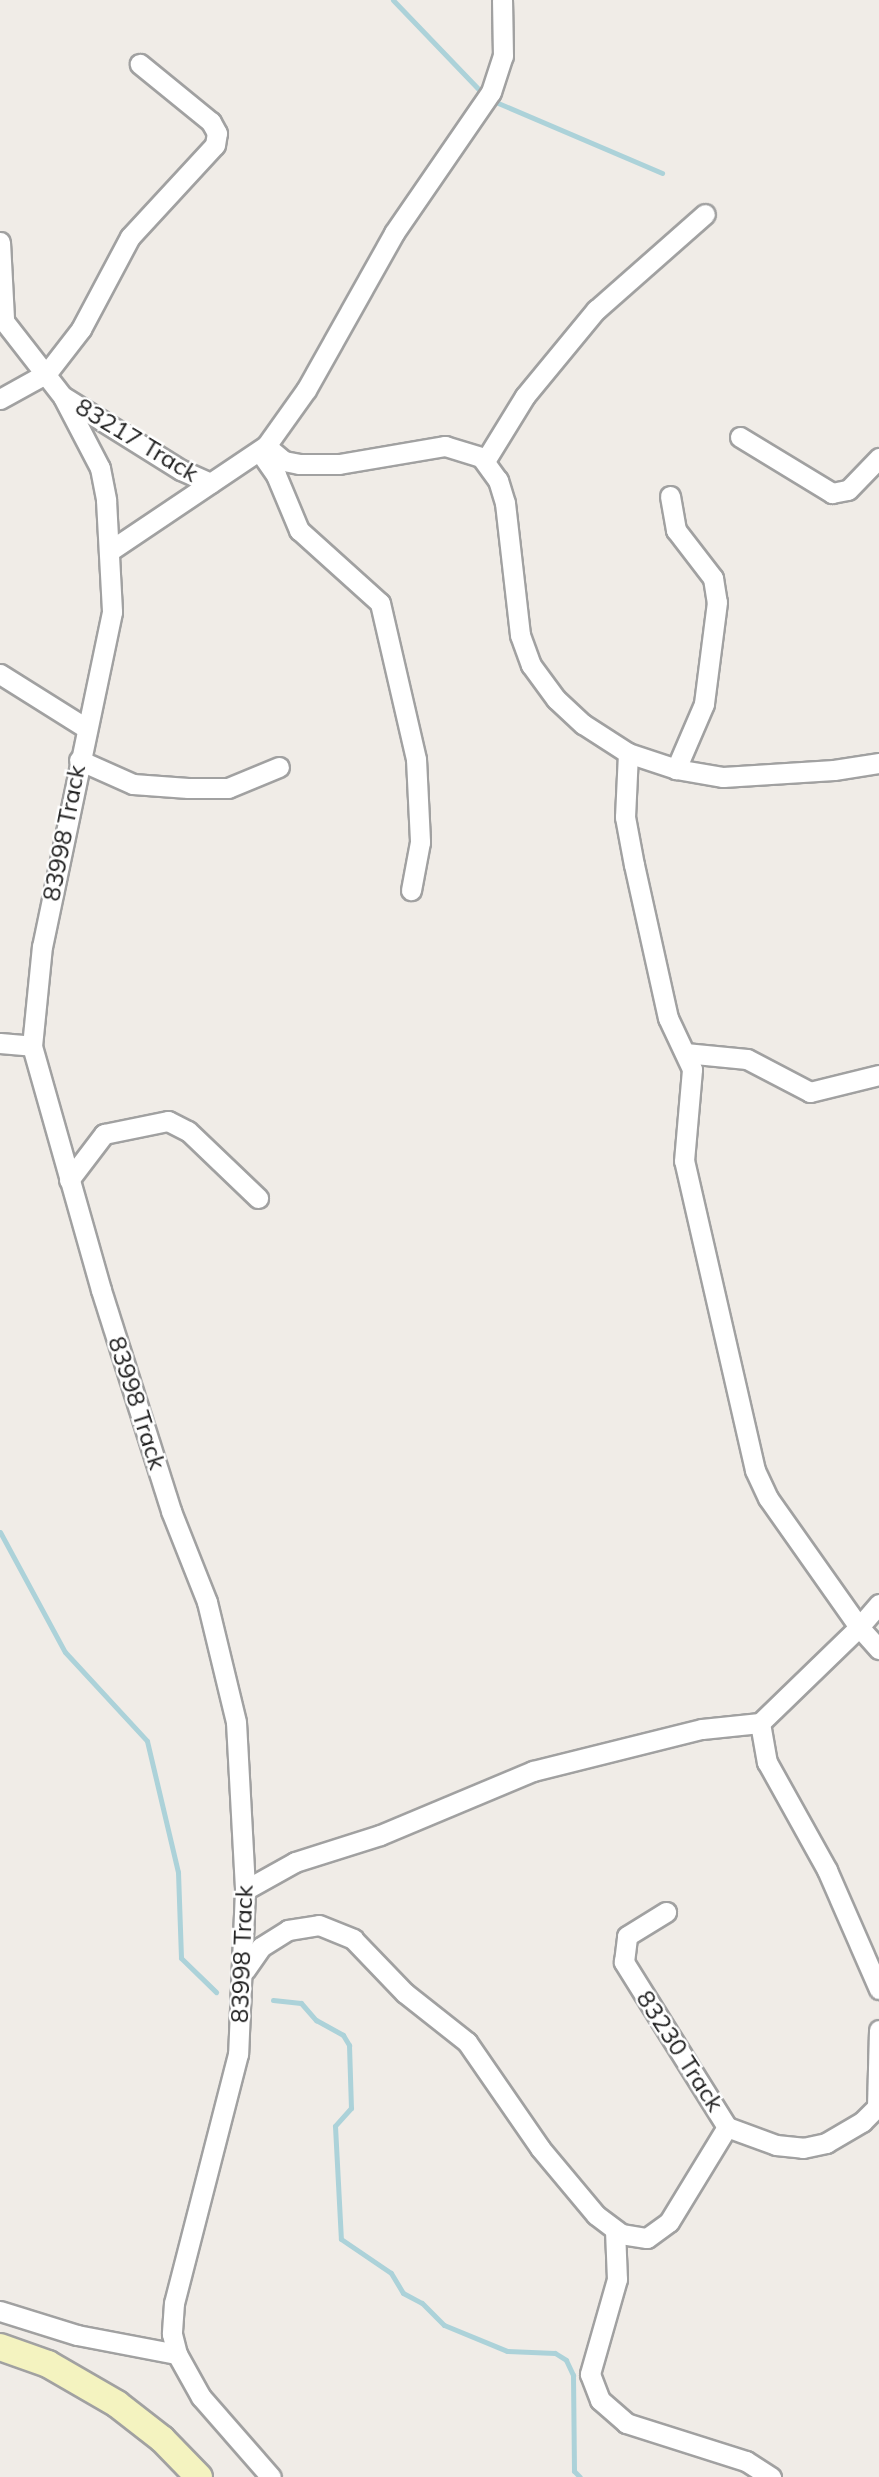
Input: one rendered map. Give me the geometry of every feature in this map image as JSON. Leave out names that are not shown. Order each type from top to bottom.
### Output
[{"type":"main road","points":[[0,2347],[48,2364],[117,2404],[162,2439],[199,2477]]},
{"type":"street","points":[[111,550],[263,449],[306,390],[394,233],[491,92],[503,56],[502,0]]},
{"type":"street","points":[[0,399],[47,373],[81,329],[130,237],[217,139],[211,122],[140,64]]},
{"type":"street","points":[[485,461],[525,396],[596,310],[705,214]]},
{"type":"street","points":[[0,242],[2,318]]},
{"type":"street","name":"83217 Track","points":[[2,318],[63,397],[100,468],[111,550]]},
{"type":"street","name":"83217 Track","points":[[63,397],[181,470],[210,483]]},
{"type":"street","points":[[740,438],[832,494],[848,490],[879,458]]},
{"type":"street","points":[[263,449],[284,461],[299,464],[339,464],[444,446],[470,451],[485,461],[505,503],[520,635],[531,665],[556,699],[583,724],[628,753],[676,769],[747,777],[879,763]]},
{"type":"street","points":[[263,449],[299,530],[380,604],[419,778],[420,842],[411,890]]},
{"type":"street","points":[[670,496],[676,530],[713,578],[717,601],[704,704],[676,769]]},
{"type":"street","name":"83998 Track","points":[[111,550],[108,645],[86,728],[42,946],[33,1046],[69,1180],[171,1511],[206,1602],[227,1674],[242,1780],[245,1970],[238,2054],[174,2303],[177,2354],[186,2372],[218,2419],[271,2477]]},
{"type":"street","points":[[0,674],[86,728]]},
{"type":"street","points":[[628,753],[625,803],[629,844],[668,1018],[685,1053],[691,1083],[684,1161],[755,1471],[768,1498],[859,1627],[879,1649]]},
{"type":"street","points":[[79,760],[134,784],[188,788],[228,788],[279,768]]},
{"type":"street","points":[[0,1043],[33,1046]]},
{"type":"street","points":[[685,1053],[747,1059],[810,1092],[879,1075]]},
{"type":"street","points":[[69,1180],[104,1134],[168,1121],[188,1131],[258,1198]]},
{"type":"street","points":[[245,1890],[295,1863],[380,1835],[533,1771],[702,1729],[760,1723],[879,1605]]},
{"type":"street","points":[[760,1723],[767,1762],[817,1849],[879,1989]]},
{"type":"street","name":"83230 Track","points":[[615,2230],[634,2239],[663,2230],[727,2127],[624,1962],[627,1936],[666,1912]]},
{"type":"street","points":[[245,1970],[261,1947],[288,1930],[319,1926],[335,1930],[368,1952],[405,1993],[458,2035],[564,2178],[615,2230],[617,2279],[590,2374],[600,2400],[626,2423],[746,2462],[771,2477]]},
{"type":"street","points":[[727,2127],[776,2145],[803,2148],[826,2143],[862,2122],[877,2107],[879,2030]]},
{"type":"street","points":[[0,2311],[77,2335],[177,2354]]},
{"type":"waterway","points":[[393,0],[483,94]]},
{"type":"waterway","points":[[491,100],[662,173]]},
{"type":"waterway","points":[[0,1532],[65,1652],[147,1741],[178,1872],[181,1958],[216,1992]]},
{"type":"waterway","points":[[273,2000],[301,2003],[316,2020],[343,2035],[349,2045],[351,2108],[335,2126],[341,2239],[391,2273],[403,2293],[422,2303],[444,2325],[507,2351],[555,2353],[566,2360],[573,2375],[574,2471],[580,2477]]}]
